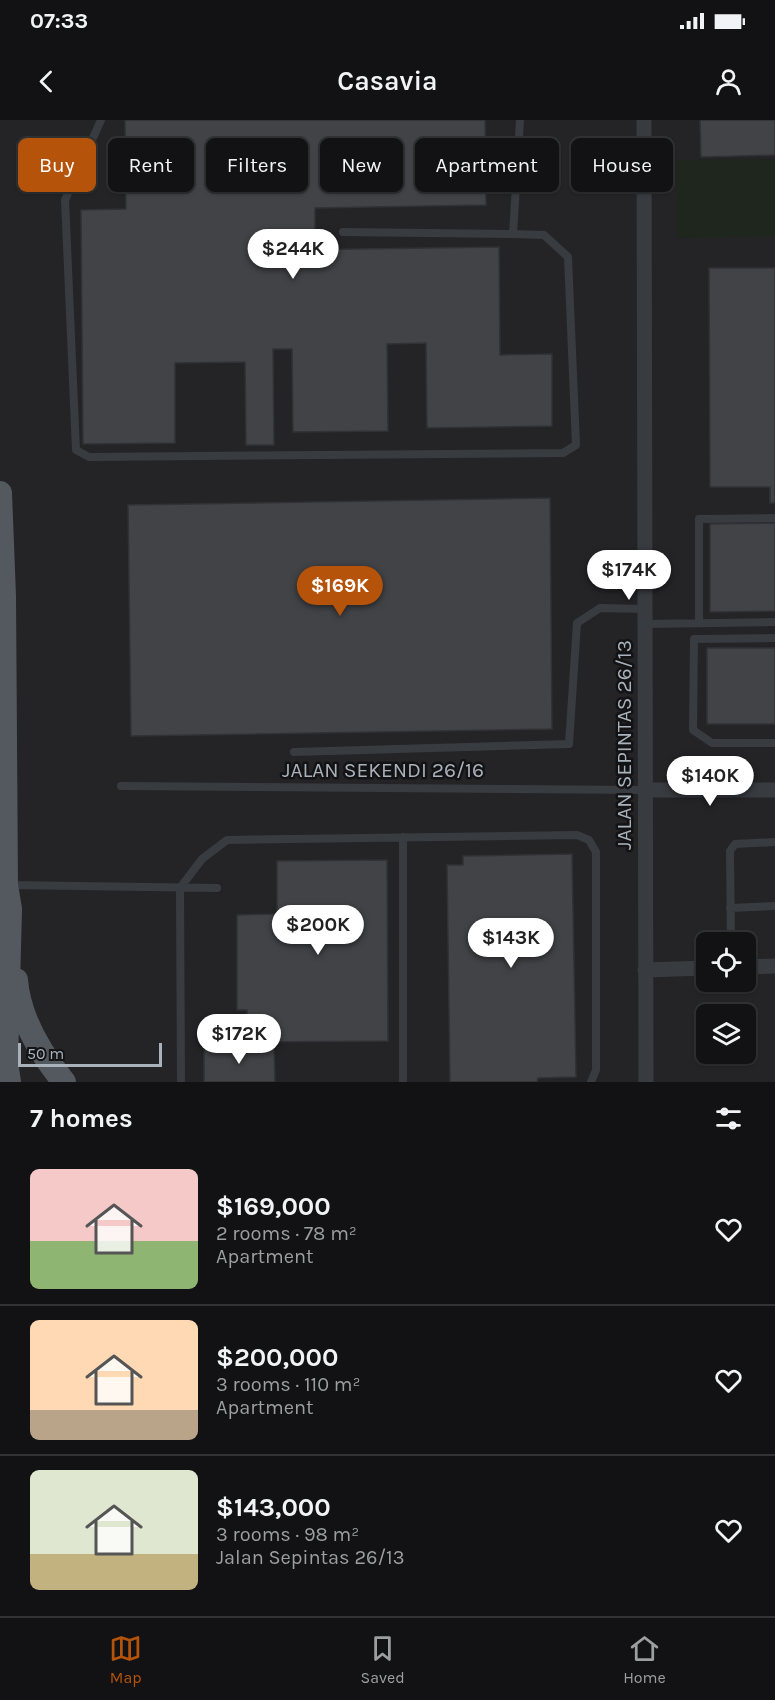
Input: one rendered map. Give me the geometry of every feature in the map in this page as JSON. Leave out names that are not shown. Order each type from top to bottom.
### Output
[{"type":"main road","points":[[0,493],[4,596],[6,885],[16,985],[28,1024],[55,1071],[64,1082]]},
{"type":"main road","points":[[9,1082],[6,1062],[10,909]]},
{"type":"street","name":"JALAN SEPINTAS 26/13","points":[[644,120],[646,1082]]},
{"type":"street","points":[[645,790],[775,790]]},
{"type":"street","points":[[756,967],[775,966]]},
{"type":"street","points":[[645,970],[696,968]]},
{"type":"lane","points":[[101,120],[65,200],[76,450],[89,457],[563,453],[576,445],[568,257],[544,235],[343,232]]},
{"type":"lane","points":[[513,234],[520,120]]},
{"type":"lane","points":[[699,623],[699,519],[775,518]]},
{"type":"lane","points":[[294,752],[569,744],[578,623],[600,608],[699,623],[775,622]]},
{"type":"lane","points":[[775,638],[694,639],[693,730],[712,743],[775,743]]},
{"type":"lane","name":"JALAN SEKENDI 26/16","points":[[121,786],[645,790]]},
{"type":"lane","points":[[181,1082],[180,888],[201,859],[227,840],[577,835],[589,840],[597,852],[596,1070],[591,1082]]},
{"type":"lane","points":[[403,837],[403,1082]]},
{"type":"lane","points":[[731,932],[730,851],[735,844],[775,842]]},
{"type":"lane","points":[[6,885],[218,888]]},
{"type":"lane","points":[[730,908],[775,906]]},
{"type":"shaded area","points":[[0,120],[775,120],[775,1082],[0,1082]]},
{"type":"shaded area","points":[[775,159],[775,236],[677,238],[677,160]]},
{"type":"building","points":[[125,120],[485,120],[485,138],[415,138],[415,192],[486,192],[486,205],[315,208],[315,235],[289,235],[289,250],[499,247],[500,355],[552,354],[552,426],[427,428],[426,343],[387,344],[388,431],[293,432],[292,349],[273,349],[274,445],[246,445],[245,362],[175,363],[175,443],[83,444],[81,210],[126,209],[126,192],[194,192],[194,138],[125,138]]},
{"type":"building","points":[[700,120],[775,120],[775,155],[701,157]]},
{"type":"building","points":[[709,268],[775,268],[775,503],[770,503],[770,487],[710,487]]},
{"type":"building","points":[[550,498],[552,729],[131,736],[128,505]]},
{"type":"building","points":[[775,523],[775,611],[710,612],[710,524]]},
{"type":"building","points":[[707,648],[775,648],[775,724],[707,724]]},
{"type":"building","points":[[572,854],[576,1077],[538,1078],[537,1082],[450,1082],[447,865],[463,865],[463,856]]},
{"type":"building","points":[[387,860],[388,1041],[247,1042],[247,1010],[237,1010],[237,915],[277,914],[277,861]]},
{"type":"building","points":[[274,1047],[275,1082],[204,1082],[204,1048]]}]
